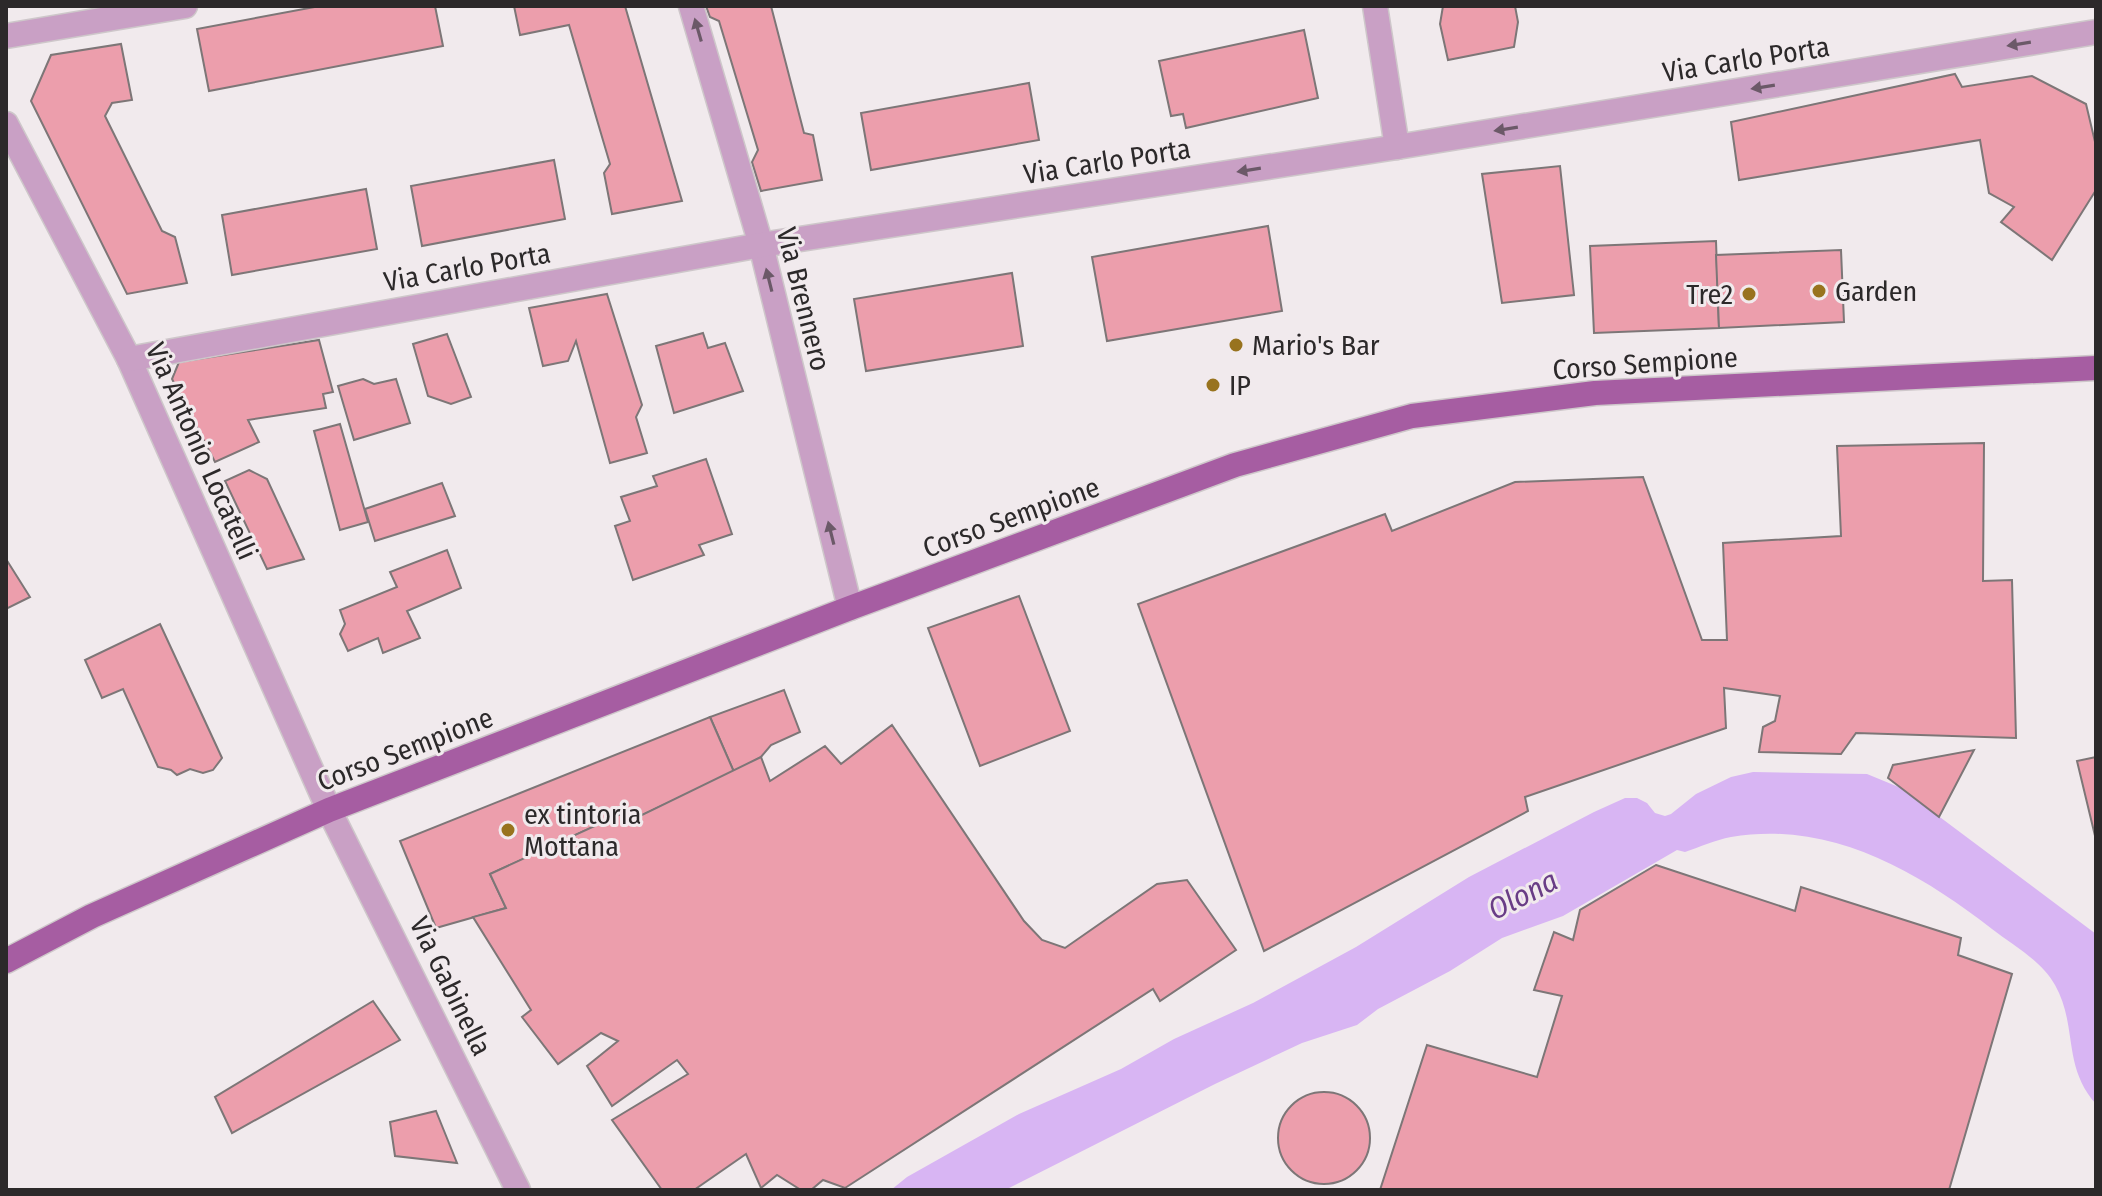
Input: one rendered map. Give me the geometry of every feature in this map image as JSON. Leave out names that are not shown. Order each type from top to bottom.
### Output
[{"type":"main road","name":"Corso Sempione","points":[[6,961],[92,916],[329,810],[850,608],[1235,465],[1412,416],[1595,393],[2096,368]]},
{"type":"street","points":[[6,36],[185,6]]},
{"type":"street","name":"Via Brennero","points":[[691,6],[761,245],[850,608]]},
{"type":"street","points":[[1375,6],[1397,147]]},
{"type":"street","name":"Via Carlo Porta","points":[[129,359],[761,245],[1397,147],[2096,32]]},
{"type":"street","name":"Via Antonio Locatelli","points":[[6,124],[129,359],[329,810]]},
{"type":"street","name":"Via Gabinella","points":[[329,810],[518,1190]]},
{"type":"water","name":"Olona","points":[[1753,772],[1867,774],[1901,788],[2096,934],[2096,1104],[2078,1075],[2062,1000],[2055,985],[2026,954],[1934,888],[1903,870],[1837,843],[1803,836],[1768,834],[1725,838],[1685,852],[1677,850],[1563,916],[1502,938],[1450,971],[1378,1009],[1357,1025],[1302,1043],[1005,1190],[891,1190],[907,1177],[1019,1114],[1121,1069],[1174,1039],[1253,1003],[1356,947],[1469,877],[1594,812],[1625,798],[1637,798],[1647,803],[1655,813],[1665,816],[1696,794],[1731,777]]},
{"type":"building","points":[[320,6],[435,6],[443,46],[209,91],[197,29]]},
{"type":"building","points":[[514,6],[625,6],[682,201],[612,214],[604,173],[610,164],[569,25],[520,35]]},
{"type":"building","points":[[706,6],[771,6],[804,133],[813,135],[822,180],[761,191],[752,162],[758,150],[719,21],[710,17]]},
{"type":"building","points":[[1443,6],[1515,6],[1518,22],[1514,47],[1448,60],[1440,24]]},
{"type":"building","points":[[1304,30],[1318,98],[1186,128],[1183,114],[1171,116],[1159,61]]},
{"type":"building","points":[[121,44],[132,100],[112,103],[105,116],[162,231],[175,237],[187,283],[127,294],[31,101],[51,55]]},
{"type":"building","points":[[1955,74],[1962,87],[2032,76],[2086,104],[2096,146],[2096,190],[2052,260],[2001,222],[2014,207],[1989,193],[1980,140],[1739,180],[1731,122]]},
{"type":"building","points":[[1029,83],[1039,140],[871,170],[861,113]]},
{"type":"building","points":[[554,160],[565,219],[422,246],[411,186]]},
{"type":"building","points":[[1560,166],[1574,295],[1502,303],[1482,174]]},
{"type":"building","points":[[366,189],[377,249],[232,275],[222,215]]},
{"type":"building","points":[[1268,226],[1282,311],[1107,341],[1092,257]]},
{"type":"building","points":[[1716,241],[1719,328],[1594,333],[1590,246]]},
{"type":"building","points":[[1841,250],[1844,322],[1719,328],[1716,255]]},
{"type":"building","points":[[1012,273],[1023,346],[866,371],[854,299]]},
{"type":"building","points":[[607,294],[642,405],[636,417],[647,453],[610,463],[576,341],[568,361],[543,366],[529,308]]},
{"type":"building","points":[[703,333],[708,348],[725,343],[743,391],[674,413],[656,346]]},
{"type":"building","points":[[447,334],[471,397],[451,404],[428,396],[413,344]]},
{"type":"building","points":[[319,340],[333,392],[323,394],[326,408],[248,420],[259,442],[215,462],[172,379],[179,362]]},
{"type":"building","points":[[363,379],[374,384],[396,379],[410,423],[354,440],[338,386]]},
{"type":"building","points":[[340,424],[368,522],[340,530],[314,431]]},
{"type":"building","points":[[1984,443],[1983,581],[2012,580],[2016,738],[1856,733],[1841,754],[1759,752],[1763,727],[1775,721],[1780,696],[1724,688],[1726,728],[1525,797],[1528,811],[1264,951],[1138,604],[1385,514],[1392,531],[1515,482],[1643,477],[1702,640],[1727,640],[1723,543],[1841,536],[1837,446]]},
{"type":"building","points":[[706,459],[732,534],[699,545],[704,555],[633,580],[615,526],[630,521],[621,497],[657,486],[653,476]]},
{"type":"building","points":[[249,470],[267,479],[304,559],[267,569],[225,481]]},
{"type":"building","points":[[442,483],[455,516],[375,541],[365,509]]},
{"type":"building","points":[[447,550],[461,588],[407,611],[420,638],[383,653],[378,638],[348,651],[340,634],[345,624],[340,610],[397,587],[390,572]]},
{"type":"building","points":[[6,559],[30,597],[6,609]]},
{"type":"building","points":[[1019,596],[1070,731],[980,766],[928,628]]},
{"type":"building","points":[[160,624],[222,758],[213,770],[203,773],[190,769],[177,775],[158,767],[123,689],[102,698],[85,660]]},
{"type":"building","points":[[784,690],[800,732],[771,745],[761,757],[734,772],[710,717]]},
{"type":"building","name":"ex tintoria Mottana","points":[[710,717],[734,772],[636,818],[623,813],[490,874],[506,908],[436,928],[400,841]]},
{"type":"building","points":[[892,725],[1024,921],[1042,940],[1065,948],[1157,884],[1187,880],[1236,950],[1160,1001],[1153,989],[845,1188],[823,1180],[811,1190],[801,1190],[777,1175],[761,1188],[746,1154],[694,1190],[662,1190],[612,1120],[688,1074],[677,1060],[612,1106],[587,1066],[618,1041],[601,1033],[558,1064],[522,1017],[531,1010],[473,917],[506,908],[490,874],[623,813],[636,818],[761,757],[770,781],[825,746],[841,764]]},
{"type":"building","points":[[1974,750],[1939,817],[1888,778],[1893,765]]},
{"type":"building","points":[[2096,757],[2096,840],[2077,761]]},
{"type":"building","points":[[1656,865],[1795,911],[1801,887],[1961,938],[1958,955],[2012,974],[1949,1190],[1380,1190],[1427,1045],[1537,1077],[1562,996],[1534,990],[1554,932],[1573,940],[1580,910]]},
{"type":"building","points":[[373,1001],[400,1040],[232,1133],[215,1097]]},
{"type":"building","points":[[1324,1092],[1341,1096],[1356,1106],[1366,1121],[1370,1138],[1366,1155],[1356,1170],[1341,1180],[1324,1184],[1307,1180],[1292,1170],[1282,1155],[1278,1138],[1282,1121],[1292,1106],[1307,1096]]},
{"type":"building","points":[[436,1111],[457,1163],[395,1156],[390,1122]]},
{"type":"place","name":"Garden","points":[[1819,291]]},
{"type":"place","name":"Tre2","points":[[1749,294]]},
{"type":"place","name":"Mario's Bar","points":[[1236,345]]},
{"type":"place","name":"IP","points":[[1213,385]]},
{"type":"place","name":"ex tintoria Mottana","points":[[508,830]]}]
